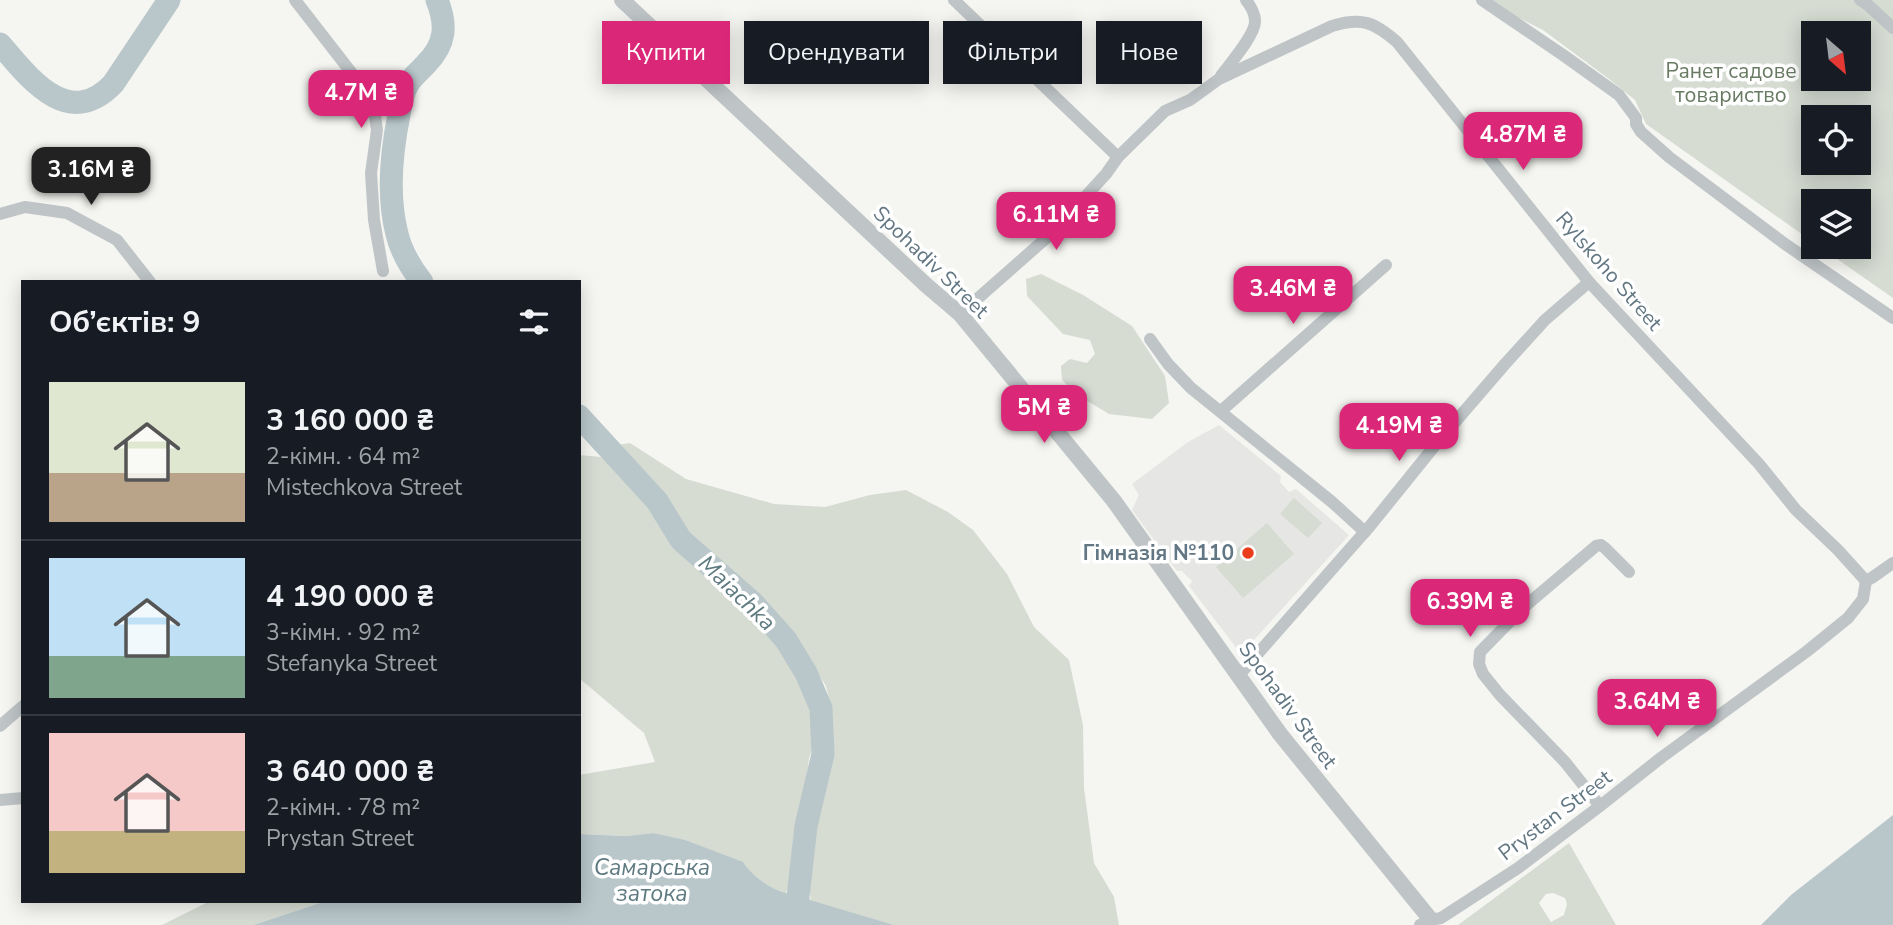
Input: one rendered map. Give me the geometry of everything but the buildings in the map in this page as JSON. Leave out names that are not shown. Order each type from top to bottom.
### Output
[{"type":"street","points":[[295,0],[361,85],[375,116],[377,130],[371,173],[374,220],[383,271]]},
{"type":"street","name":"Spohadiv Street","points":[[622,0],[960,314],[1114,501],[1280,734],[1425,922]]},
{"type":"street","points":[[954,0],[1118,157]]},
{"type":"street","points":[[1219,79],[1252,33],[1256,23],[1246,0]]},
{"type":"street","points":[[1482,0],[1619,95],[1636,118],[1641,132],[1669,157],[1785,244],[1893,318]]},
{"type":"street","points":[[1860,0],[1893,28]]},
{"type":"street","name":"Rylskoho Street","points":[[960,314],[1052,233],[1118,157],[1165,111],[1190,100],[1219,79],[1332,26],[1349,21],[1365,22],[1383,30],[1397,43],[1589,282],[1759,464],[1796,510],[1866,581]]},
{"type":"street","points":[[0,214],[25,207],[67,213],[117,240],[148,280]]},
{"type":"street","points":[[1221,411],[1386,265]]},
{"type":"street","points":[[1239,675],[1365,532],[1505,364],[1545,320],[1589,282]]},
{"type":"street","points":[[1150,339],[1168,364],[1191,388],[1365,532]]},
{"type":"street","points":[[1601,806],[1565,762],[1500,695],[1483,674],[1478,658],[1480,652],[1523,608],[1596,546],[1605,548],[1629,572]]},
{"type":"street","points":[[1866,581],[1893,563]]},
{"type":"street","name":"Prystan Street","points":[[1425,922],[1441,918],[1518,868],[1662,757],[1807,652],[1848,618],[1863,598],[1866,581]]},
{"type":"street","points":[[0,726],[21,708]]},
{"type":"street","points":[[0,800],[21,798]]},
{"type":"shaded area","name":"Гімназія №110","points":[[1219,425],[1281,476],[1280,482],[1289,492],[1296,489],[1349,535],[1243,652],[1238,650],[1189,586],[1192,581],[1182,571],[1177,571],[1132,510],[1139,495],[1132,484],[1188,442]]},
{"type":"green space","name":"Ранет садове товариство","points":[[1489,0],[1893,0],[1893,298],[1837,259],[1871,259],[1871,189],[1801,189],[1801,234],[1646,124],[1635,100],[1543,30],[1499,8]]},
{"type":"green space","points":[[1041,274],[1083,295],[1132,326],[1165,376],[1169,403],[1152,419],[1109,414],[1076,394],[1062,380],[1061,366],[1070,359],[1087,363],[1095,354],[1090,340],[1063,334],[1027,296],[1026,279]]},
{"type":"green space","points":[[630,443],[686,479],[774,504],[825,507],[870,495],[906,490],[948,512],[973,530],[1007,574],[1034,627],[1069,660],[1083,725],[1084,788],[1094,863],[1114,897],[1119,925],[894,925],[811,902],[808,875],[817,809],[832,734],[832,710],[826,686],[768,604],[708,560],[637,466],[617,445]]},
{"type":"green space","points":[[581,455],[601,457],[621,471],[658,513],[672,547],[704,572],[764,627],[781,651],[810,703],[817,735],[809,758],[799,859],[786,893],[776,892],[747,870],[653,833],[626,836],[581,834],[581,775],[655,762],[644,733],[581,680]]},
{"type":"green space","points":[[1294,498],[1322,523],[1308,538],[1280,514]]},
{"type":"green space","points":[[1267,523],[1294,554],[1243,598],[1216,567]]},
{"type":"green space","points":[[1569,843],[1616,925],[1458,925]],"holes":[[[1553,893],[1565,898],[1567,904],[1564,915],[1551,922],[1539,903],[1546,894]]]},
{"type":"green space","points":[[206,903],[320,903],[253,925],[162,925]]},
{"type":"water","points":[[1893,815],[1893,925],[1761,925],[1791,895]]},
{"type":"water","name":"Самарська затока","points":[[653,833],[685,840],[743,862],[762,881],[780,892],[894,925],[253,925],[320,903],[581,903],[581,834],[626,836]]},
{"type":"waterway","name":"Maiachka","points":[[0,44],[37,84],[65,101],[81,102],[96,97],[113,84],[169,0]]},
{"type":"waterway","name":"Maiachka","points":[[421,280],[399,240],[392,204],[391,174],[404,91],[433,57],[441,42],[443,26],[437,0]]},
{"type":"waterway","name":"Maiachka","points":[[581,418],[657,501],[681,540],[753,603],[786,640],[806,673],[821,708],[823,754],[806,826],[798,897],[800,925]]},
{"type":"place","name":"Гімназія №110","points":[[1248,553]]}]
